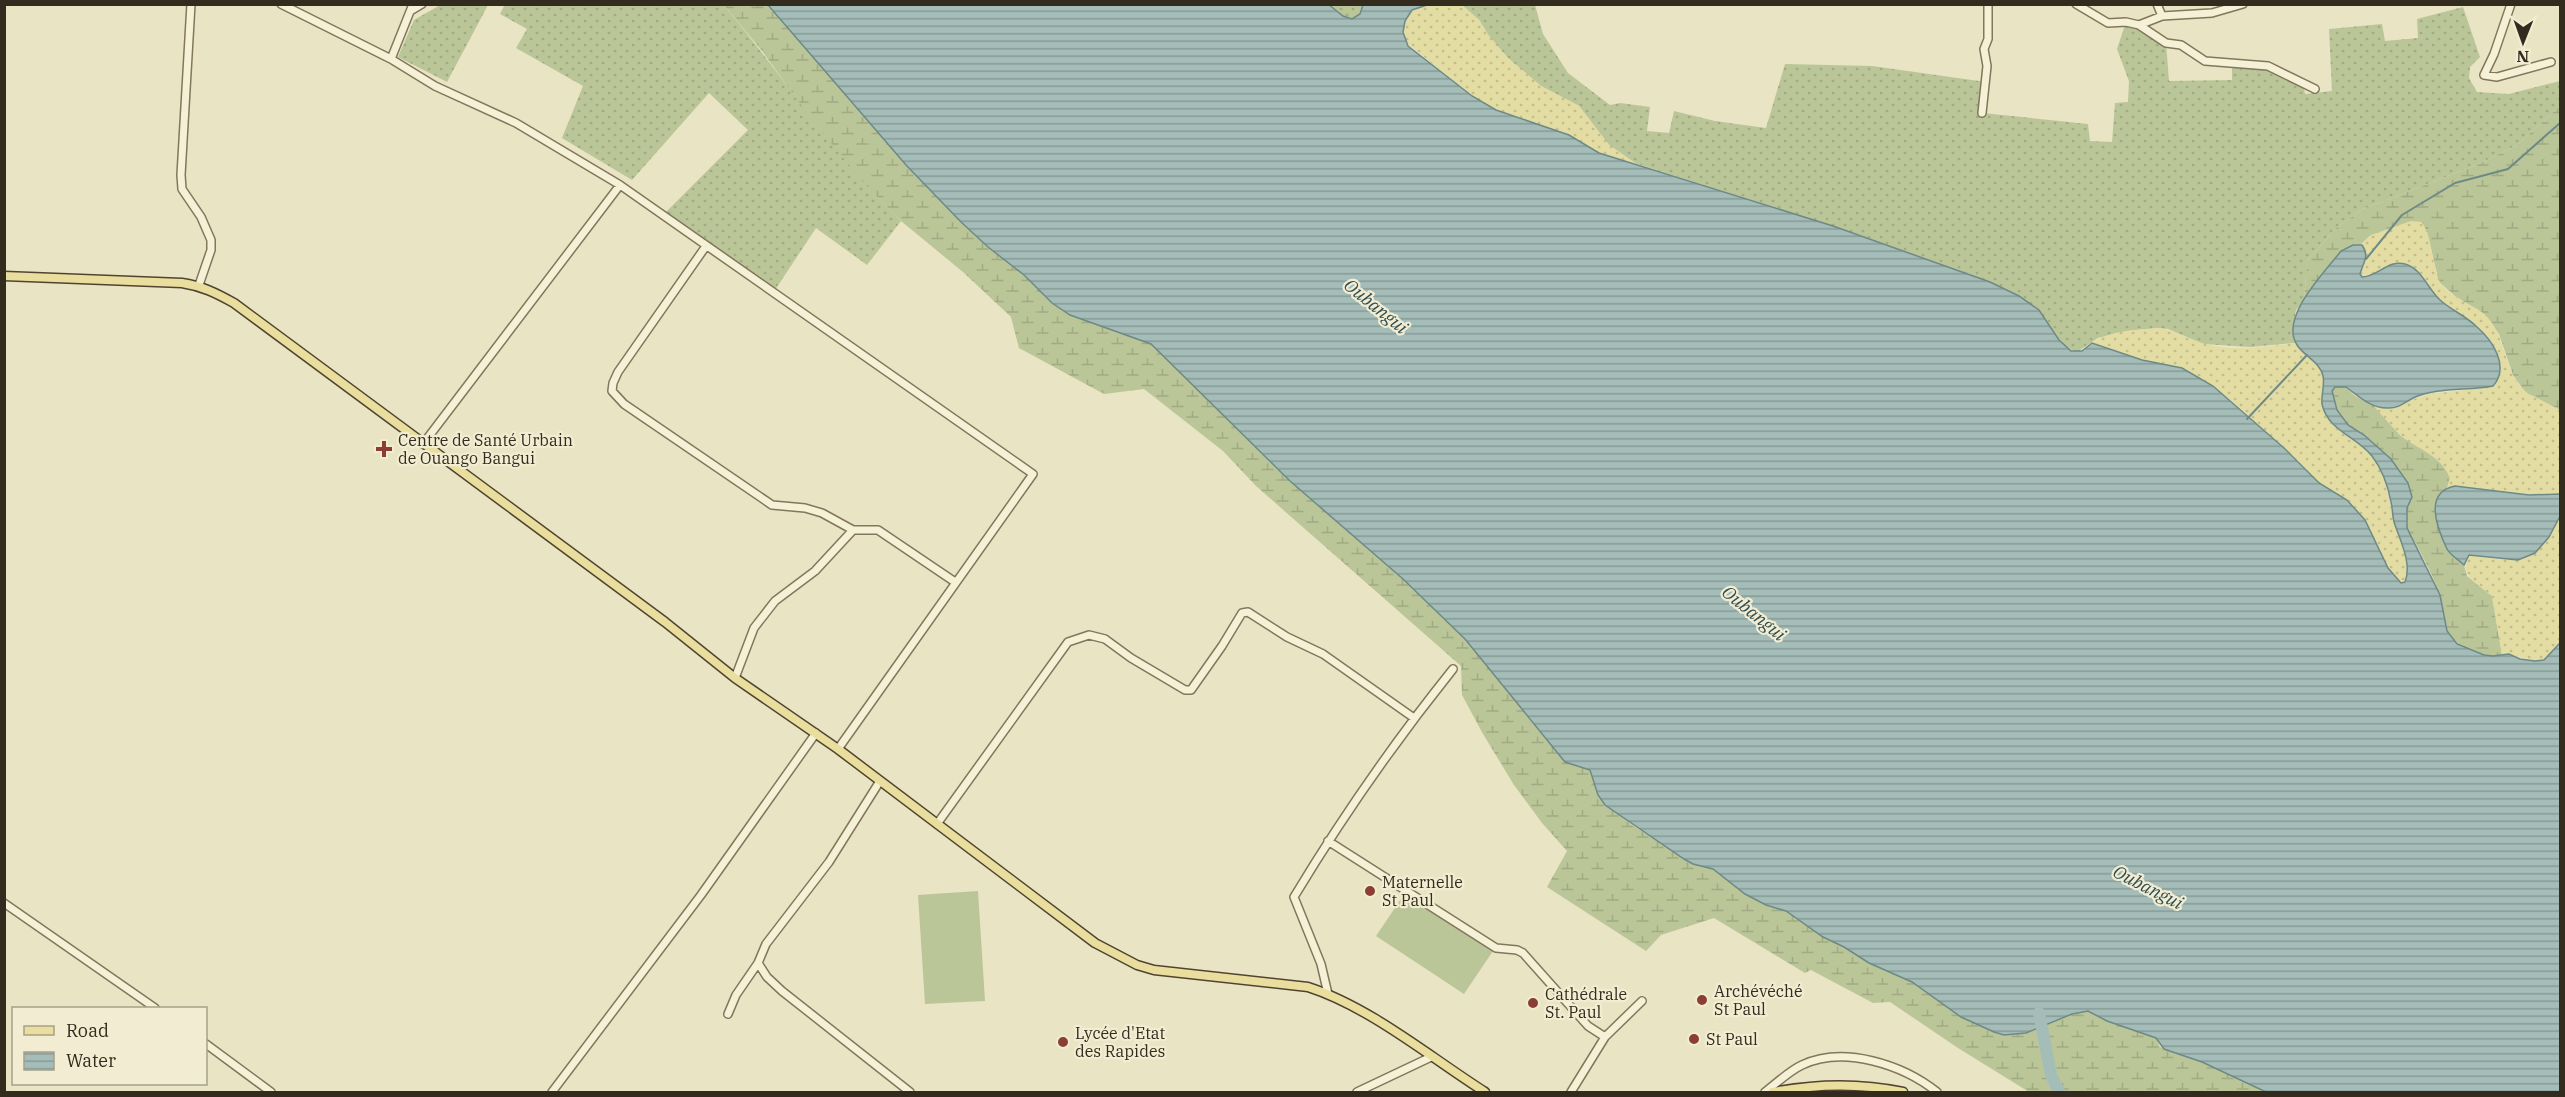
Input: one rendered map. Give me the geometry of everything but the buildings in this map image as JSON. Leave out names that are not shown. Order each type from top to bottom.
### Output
[{"type":"main road","points":[[4,276],[199,285],[234,303],[665,622],[735,678],[838,749],[1095,943],[1137,966],[1175,974],[1308,987],[1328,993],[1354,1006],[1485,1092]]},
{"type":"main road","points":[[1773,1092],[1821,1086],[1854,1086],[1903,1092]]},
{"type":"street","points":[[191,4],[181,175],[182,189],[201,217],[211,240],[211,250],[199,285]]},
{"type":"street","points":[[281,4],[391,59],[435,86],[516,123],[620,185],[1033,474],[838,749]]},
{"type":"street","points":[[391,59],[413,7],[422,4]]},
{"type":"street","points":[[1982,113],[1987,66],[1984,49],[1988,39],[1988,4]]},
{"type":"street","points":[[2076,4],[2108,23],[2126,22],[2139,25],[2166,43],[2181,45],[2205,61],[2268,66],[2315,89]]},
{"type":"street","points":[[2157,4],[2162,16]]},
{"type":"street","points":[[2139,25],[2162,16],[2212,13],[2243,4]]},
{"type":"street","points":[[2511,4],[2494,54],[2484,75],[2497,77],[2551,62]]},
{"type":"street","points":[[423,444],[620,185]]},
{"type":"street","points":[[706,246],[618,372],[612,391],[624,404],[772,506],[805,508],[822,513],[853,530],[878,530],[955,582]]},
{"type":"street","points":[[735,678],[754,628],[775,601],[815,571],[853,530]]},
{"type":"street","points":[[937,824],[1068,642],[1089,634],[1105,639],[1131,658],[1185,690],[1191,690],[1222,646],[1237,619],[1242,613],[1248,612],[1287,637],[1323,654],[1414,718]]},
{"type":"street","points":[[1328,993],[1321,964],[1294,897],[1328,841],[1414,718],[1453,669]]},
{"type":"street","points":[[552,1092],[701,895],[816,733]]},
{"type":"street","points":[[728,1014],[736,995],[758,963],[766,944],[829,861],[880,781]]},
{"type":"street","points":[[1328,841],[1496,948],[1524,953],[1588,1026],[1605,1037]]},
{"type":"street","points":[[4,903],[154,1007]]},
{"type":"street","points":[[758,963],[767,977],[782,991],[910,1092]]},
{"type":"street","points":[[1571,1092],[1605,1037],[1642,1001]]},
{"type":"street","points":[[207,1045],[272,1092]]},
{"type":"street","points":[[1765,1092],[1803,1065],[1826,1058],[1846,1056],[1900,1071],[1937,1092]]},
{"type":"street","points":[[1357,1092],[1431,1057]]},
{"type":"green space","points":[[442,4],[488,5],[447,82],[398,57],[414,20]]},
{"type":"green space","points":[[505,4],[724,5],[854,169],[901,221],[867,265],[816,228],[771,296],[660,218],[748,130],[709,93],[632,180],[562,138],[583,86],[516,48],[527,29],[500,14]]},
{"type":"green space","points":[[724,5],[768,5],[907,165],[961,222],[1024,275],[1052,303],[1070,315],[1151,344],[1290,481],[1403,579],[1465,639],[1565,762],[1590,770],[1602,801],[1632,825],[1693,864],[1713,869],[1745,894],[1766,905],[1786,911],[1823,937],[1869,963],[1912,982],[1961,1017],[1993,1032],[2005,1035],[2026,1033],[2072,1014],[2088,1011],[2107,1021],[2156,1038],[2160,1047],[2202,1062],[2266,1092],[2029,1092],[1890,1002],[1873,1003],[1811,970],[1805,973],[1714,918],[1661,935],[1646,951],[1547,887],[1567,851],[1542,823],[1514,785],[1483,734],[1462,695],[1461,666],[1256,486],[1223,451],[1144,389],[1104,394],[1019,348],[1011,317],[963,272],[901,221],[863,182],[812,120],[762,51]]},
{"type":"green space","points":[[1328,5],[1363,5],[1360,14],[1352,19],[1343,16]]},
{"type":"green space","points":[[1455,5],[1535,5],[1543,34],[1568,73],[1610,105],[1620,103],[1650,107],[1647,131],[1669,133],[1674,111],[1715,121],[1766,128],[1785,64],[1872,66],[1986,82],[1983,113],[2088,124],[2090,141],[2112,142],[2115,103],[2128,102],[2129,81],[2117,49],[2126,22],[2166,43],[2169,81],[2232,80],[2232,64],[2268,66],[2303,83],[2305,94],[2332,91],[2329,29],[2382,24],[2385,41],[2418,38],[2417,19],[2463,7],[2480,57],[2470,67],[2469,78],[2477,92],[2509,94],[2560,81],[2560,106],[2517,145],[2479,164],[2363,209],[2337,227],[2307,261],[2304,301],[2296,310],[2293,328],[2295,343],[2250,347],[2203,344],[2168,329],[2158,328],[2127,331],[2098,338],[2077,352],[2064,347],[2039,310],[2019,296],[1990,282],[1833,226],[1635,163],[1609,145],[1579,106],[1541,86],[1508,58],[1479,20],[1463,6]]},
{"type":"green space","points":[[2560,106],[2560,410],[2525,392],[2513,375],[2499,334],[2484,314],[2455,296],[2439,282],[2427,232],[2371,235],[2360,245],[2352,246],[2336,258],[2304,301],[2307,261],[2337,227],[2363,209],[2479,164],[2517,145]]},
{"type":"green space","points":[[2335,387],[2346,387],[2355,396],[2374,406],[2401,436],[2432,454],[2446,468],[2450,478],[2447,488],[2439,494],[2435,504],[2448,551],[2464,565],[2467,576],[2492,596],[2502,655],[2486,655],[2469,650],[2455,642],[2450,635],[2446,628],[2437,587],[2407,528],[2407,508],[2412,497],[2408,483],[2391,459],[2364,435],[2348,425],[2337,410],[2332,391]]},
{"type":"green space","points":[[978,891],[985,1001],[925,1004],[918,895]]},
{"type":"green space","points":[[1405,893],[1493,951],[1464,994],[1376,936]]},
{"type":"sand","points":[[1427,4],[1463,6],[1479,20],[1508,58],[1541,86],[1579,106],[1609,145],[1635,163],[1599,153],[1569,135],[1496,110],[1472,96],[1406,42],[1404,29],[1407,18],[1414,9]]},
{"type":"sand","points":[[2411,221],[2422,222],[2426,229],[2436,273],[2442,286],[2483,313],[2491,321],[2512,372],[2524,390],[2560,410],[2560,494],[2529,495],[2465,486],[2447,488],[2450,478],[2440,463],[2400,435],[2374,406],[2386,408],[2430,394],[2483,388],[2463,316],[2443,303],[2418,274],[2405,266],[2392,264],[2371,275],[2362,277],[2360,274],[2360,245],[2371,235]]},
{"type":"sand","points":[[2158,328],[2212,346],[2236,348],[2295,343],[2312,359],[2322,373],[2324,406],[2330,422],[2367,451],[2381,472],[2406,559],[2405,582],[2397,581],[2388,568],[2378,545],[2347,500],[2319,483],[2301,463],[2232,401],[2182,368],[2142,360],[2092,343],[2115,333]]},
{"type":"sand","points":[[2560,516],[2560,643],[2543,660],[2502,655],[2492,596],[2475,583],[2468,574],[2466,563],[2468,555],[2518,560],[2549,537]]},
{"type":"water","name":"Oubangui","points":[[1328,4],[1343,16],[1352,19],[1360,14],[1363,5],[1427,5],[1412,10],[1405,21],[1403,32],[1408,46],[1472,96],[1496,110],[1569,135],[1599,153],[1833,226],[1990,282],[2019,296],[2039,310],[2059,340],[2071,351],[2082,351],[2092,343],[2142,360],[2182,368],[2213,386],[2284,448],[2319,483],[2347,500],[2365,520],[2388,568],[2401,583],[2405,582],[2407,575],[2406,561],[2382,472],[2366,449],[2330,421],[2322,404],[2324,383],[2322,371],[2297,345],[2293,334],[2294,321],[2306,295],[2341,251],[2353,245],[2362,245],[2366,256],[2360,274],[2362,277],[2399,263],[2416,270],[2440,300],[2473,323],[2489,339],[2500,363],[2498,379],[2493,386],[2432,392],[2413,398],[2394,408],[2370,404],[2346,387],[2335,387],[2332,391],[2337,410],[2348,425],[2364,435],[2391,459],[2408,483],[2412,497],[2407,508],[2407,528],[2440,595],[2447,631],[2457,644],[2484,655],[2509,654],[2520,659],[2535,661],[2544,660],[2560,643],[2560,1092],[2266,1092],[2202,1062],[2164,1049],[2156,1038],[2107,1021],[2088,1011],[2072,1014],[2026,1033],[2004,1035],[1961,1017],[1912,982],[1869,963],[1823,937],[1786,911],[1766,905],[1745,894],[1713,869],[1684,859],[1605,805],[1598,795],[1590,770],[1565,762],[1465,639],[1403,579],[1290,481],[1151,344],[1070,315],[1052,303],[1024,275],[961,222],[906,165],[768,5]]},
{"type":"water","points":[[2455,486],[2529,495],[2560,494],[2560,516],[2549,537],[2535,553],[2518,560],[2469,555],[2464,565],[2447,549],[2435,512],[2439,495]]},
{"type":"waterway","points":[[2366,259],[2402,215],[2455,183],[2508,169],[2560,123]]},
{"type":"waterway","points":[[2247,419],[2307,355]]},
{"type":"waterway","points":[[2039,1013],[2051,1075],[2059,1092]]},
{"type":"place","name":"Centre de Santé Urbain de Ouango Bangui","points":[[384,449]]},
{"type":"place","name":"Maternelle St Paul","points":[[1370,891]]},
{"type":"place","name":"Archévéché St Paul","points":[[1702,1000]]},
{"type":"place","name":"Cathédrale St. Paul","points":[[1533,1003]]},
{"type":"place","name":"St Paul","points":[[1694,1039]]},
{"type":"place","name":"Lycée d'Etat des Rapides","points":[[1063,1042]]}]
